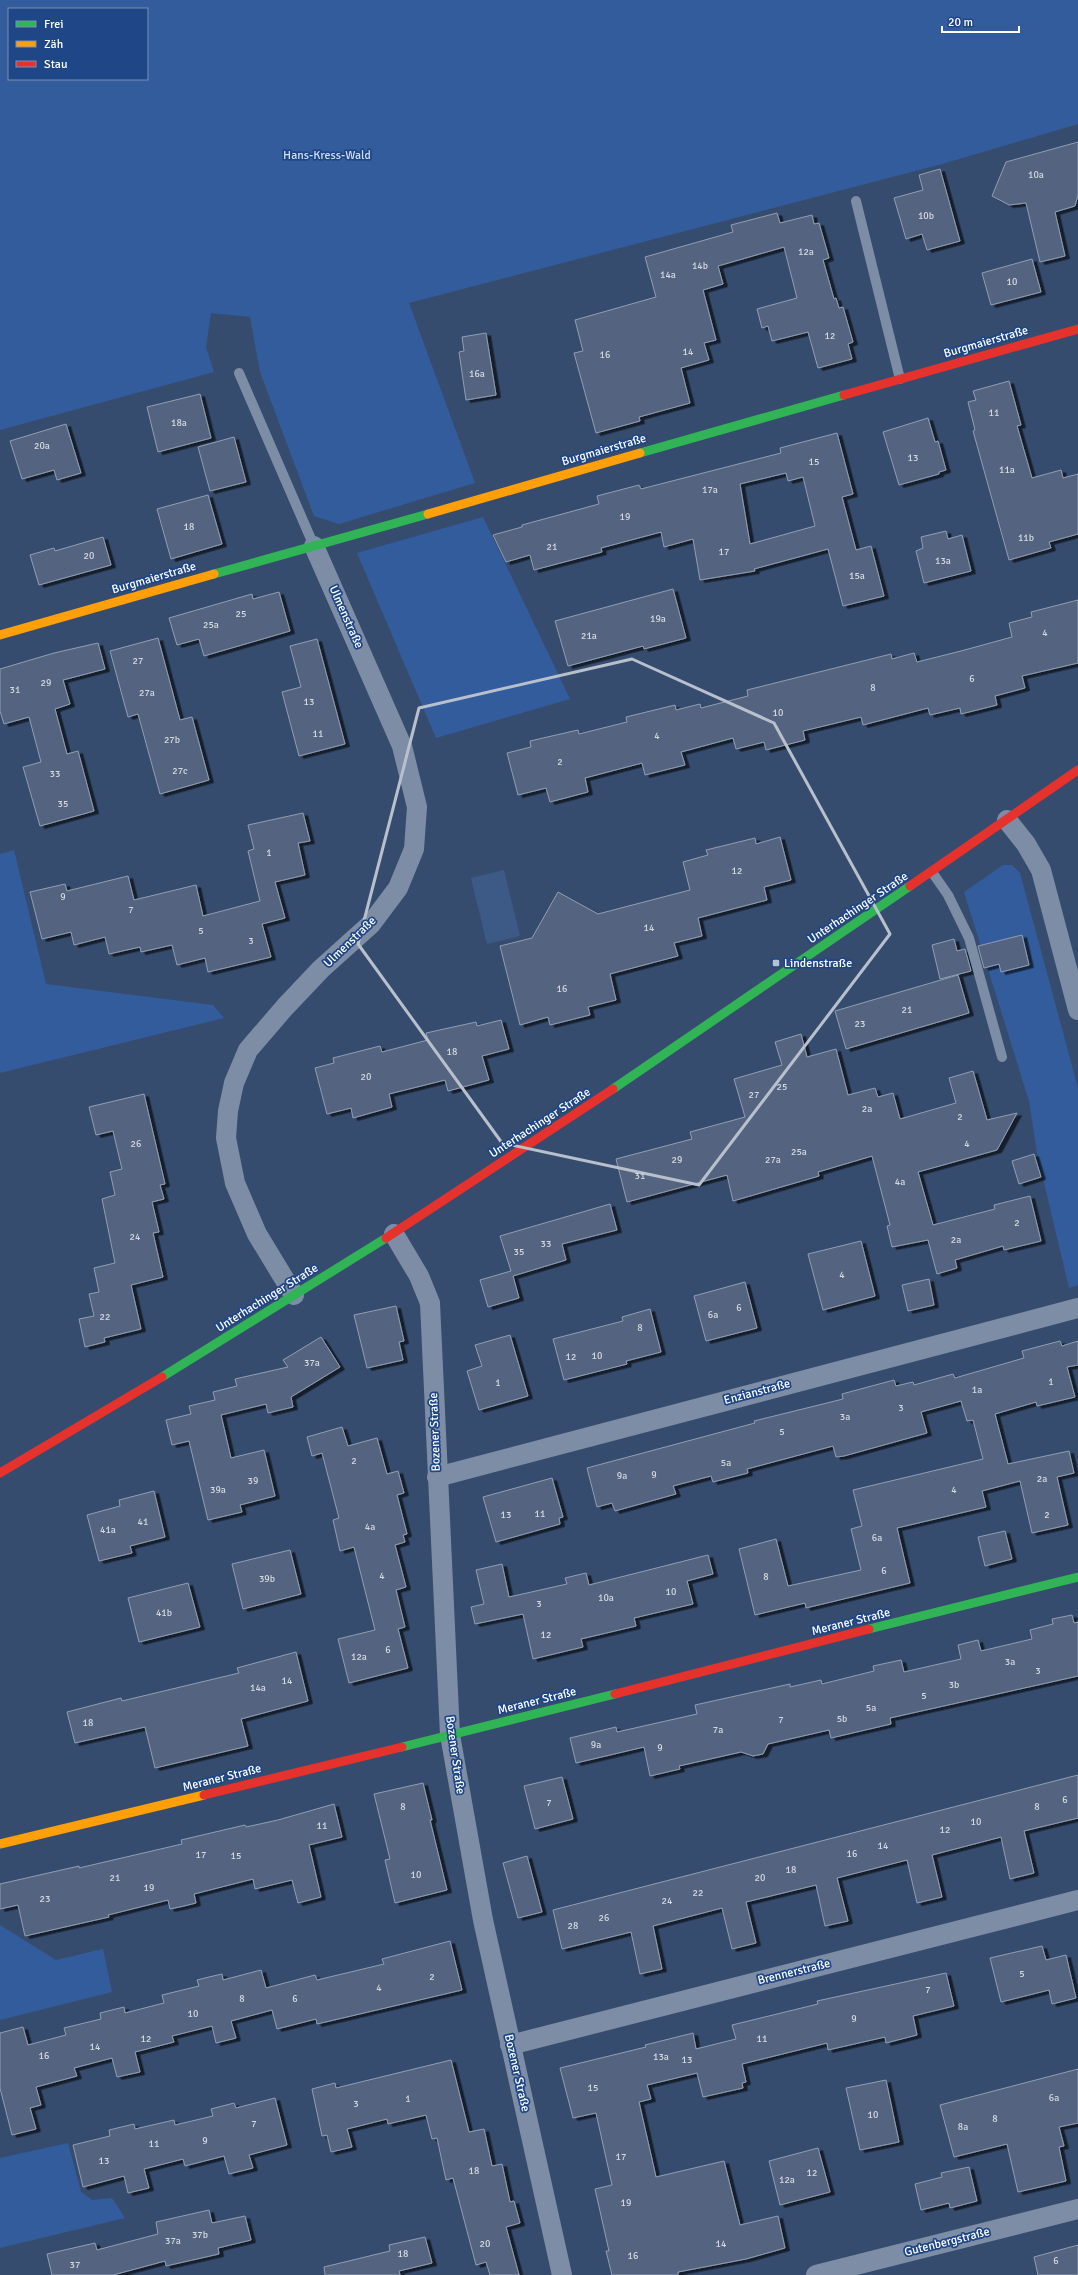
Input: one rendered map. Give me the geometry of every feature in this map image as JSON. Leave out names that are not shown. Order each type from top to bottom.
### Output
[{"type":"street","name":"Burgmaierstraße","points":[[0,635],[1078,329]]},
{"type":"street","name":"Ulmenstraße","points":[[294,1295],[257,1234],[235,1183],[226,1138],[228,1111],[234,1083],[248,1050],[306,985],[371,924],[398,888],[414,849],[417,807],[402,746],[314,546]]},
{"type":"street","name":"Unterhachinger Straße","points":[[0,1473],[76,1430],[394,1234],[673,1050],[1078,770]]},
{"type":"street","points":[[1007,820],[1026,844],[1041,870],[1078,1010]]},
{"type":"street","name":"Bozener Straße","points":[[394,1234],[419,1276],[430,1303],[450,1735],[484,1920],[510,2045],[562,2275]]},
{"type":"street","name":"Enzianstraße","points":[[437,1477],[1078,1308]]},
{"type":"street","name":"Meraner Straße","points":[[0,1844],[450,1735],[1078,1577]]},
{"type":"street","name":"Brennerstraße","points":[[510,2045],[1078,1900]]},
{"type":"street","name":"Gutenbergstraße","points":[[816,2275],[1078,2210]]},
{"type":"lane","points":[[856,201],[900,380]]},
{"type":"lane","points":[[239,373],[314,546]]},
{"type":"lane","points":[[932,872],[948,896],[969,938],[1002,1057]]},
{"type":"highlighted area","points":[[632,659],[774,723],[890,934],[699,1185],[502,1143],[358,944],[419,708]]},
{"type":"green space","name":"Hans-Kress-Wald","points":[[0,0],[1078,0],[1078,124],[942,164],[409,303],[475,483],[339,524],[314,516],[260,372],[250,317],[211,313],[206,347],[214,372],[0,430]]},
{"type":"green space","points":[[483,517],[570,699],[436,738],[357,553]]},
{"type":"green space","points":[[14,850],[46,984],[213,1005],[224,1018],[0,1073],[0,854]]},
{"type":"green space","points":[[1003,865],[1012,865],[1020,873],[1078,1088],[1078,1285],[1069,1288],[1037,1153],[1029,1101],[964,892]]},
{"type":"green space","points":[[0,1925],[56,1960],[103,1949],[112,1992],[0,2020]]},
{"type":"green space","points":[[68,2143],[81,2192],[92,2200],[112,2198],[125,2218],[0,2248],[0,2158]]},
{"type":"shaded area","points":[[504,870],[520,936],[487,944],[471,878]]},
{"type":"building","points":[[1078,142],[1078,195],[1075,206],[1055,212],[1065,256],[1040,262],[1026,203],[1009,205],[992,196],[1006,162]]},
{"type":"building","points":[[940,169],[960,241],[927,250],[922,234],[906,239],[894,198],[923,190],[919,175]]},
{"type":"building","points":[[777,213],[780,223],[812,215],[814,224],[819,223],[829,258],[823,260],[834,299],[836,298],[839,308],[843,307],[853,342],[848,344],[852,359],[818,368],[808,332],[772,341],[768,326],[762,328],[757,309],[797,298],[784,247],[718,266],[723,284],[703,290],[716,340],[704,343],[709,360],[681,368],[690,403],[639,417],[640,421],[596,433],[574,353],[583,351],[575,320],[656,297],[645,257],[733,232],[731,225]]},
{"type":"building","points":[[1032,259],[1041,292],[991,305],[982,273]]},
{"type":"building","points":[[486,333],[496,395],[466,400],[459,352],[464,351],[462,337]]},
{"type":"building","points":[[1009,381],[1021,425],[1017,426],[1032,478],[1061,470],[1063,478],[1078,474],[1078,534],[1049,542],[1051,548],[1009,560],[973,431],[975,430],[968,402],[976,400],[973,391]]},
{"type":"building","points":[[200,394],[211,438],[158,452],[147,407]]},
{"type":"building","points":[[928,418],[935,442],[938,441],[946,470],[939,472],[939,474],[899,485],[883,432]]},
{"type":"building","points":[[66,424],[81,473],[57,480],[54,470],[22,479],[10,441]]},
{"type":"building","points":[[837,433],[853,494],[842,497],[856,550],[871,546],[884,596],[843,606],[828,549],[754,569],[755,571],[700,580],[693,539],[664,547],[661,532],[601,548],[602,552],[534,570],[530,555],[506,562],[493,535],[522,527],[522,525],[599,504],[597,496],[639,485],[641,489],[781,453],[780,448]],"holes":[[[786,473],[788,481],[803,477],[815,526],[750,544],[740,484]]]},
{"type":"building","points":[[234,437],[246,482],[210,491],[198,447]]},
{"type":"building","points":[[208,495],[222,544],[171,559],[157,509]]},
{"type":"building","points":[[946,531],[948,539],[962,535],[971,571],[924,583],[916,551],[923,548],[921,537]]},
{"type":"building","points":[[103,537],[111,565],[39,585],[30,555],[54,548],[55,551]]},
{"type":"building","points":[[673,589],[686,638],[644,649],[643,646],[568,666],[555,621]]},
{"type":"building","points":[[279,592],[290,631],[204,656],[199,639],[177,645],[169,618],[252,594],[253,599]]},
{"type":"building","points":[[1078,600],[1078,663],[1022,676],[1025,688],[995,696],[997,705],[961,714],[960,708],[930,715],[928,708],[863,725],[861,717],[803,731],[805,740],[766,750],[764,742],[736,749],[733,738],[681,752],[685,765],[645,775],[642,763],[585,778],[588,792],[550,802],[546,788],[518,795],[507,753],[531,747],[530,741],[578,730],[579,734],[627,722],[626,717],[675,705],[676,710],[700,704],[701,708],[748,696],[747,690],[891,654],[892,659],[914,653],[917,662],[961,651],[1012,637],[1009,623],[1032,617],[1031,612]]},
{"type":"building","points":[[158,638],[180,720],[192,717],[209,780],[160,794],[138,714],[128,717],[110,651]]},
{"type":"building","points":[[317,639],[345,744],[299,756],[282,692],[301,687],[290,646]]},
{"type":"building","points":[[98,643],[105,669],[63,680],[70,704],[55,709],[67,754],[78,751],[94,811],[40,826],[23,767],[41,762],[29,717],[4,724],[0,711],[0,669],[54,653]]},
{"type":"building","points":[[303,813],[310,841],[298,843],[305,875],[275,882],[285,918],[262,924],[271,957],[208,972],[205,958],[177,965],[172,945],[141,952],[140,947],[109,954],[105,937],[74,945],[71,932],[42,939],[30,892],[65,884],[67,891],[128,876],[134,900],[196,885],[203,916],[260,901],[248,851],[254,849],[248,825]]},
{"type":"building","points":[[780,837],[791,880],[764,887],[767,900],[698,918],[702,936],[674,943],[678,956],[610,974],[616,1000],[588,1007],[590,1015],[550,1025],[548,1017],[520,1025],[500,946],[532,938],[558,892],[598,914],[690,890],[683,862],[708,855],[706,850],[755,838],[756,844]]},
{"type":"building","points":[[1022,935],[1029,965],[1001,972],[999,964],[984,968],[978,946]]},
{"type":"building","points":[[954,939],[957,951],[965,949],[971,971],[940,979],[932,945]]},
{"type":"building","points":[[958,975],[969,1013],[846,1049],[835,1011]]},
{"type":"building","points":[[501,1020],[509,1049],[482,1056],[489,1080],[448,1091],[445,1080],[389,1094],[392,1107],[353,1118],[351,1108],[327,1114],[315,1068],[334,1063],[333,1058],[380,1046],[382,1052],[428,1040],[426,1033],[476,1022],[477,1026]]},
{"type":"building","points":[[801,1034],[807,1057],[836,1049],[848,1095],[875,1088],[878,1097],[893,1093],[900,1119],[956,1103],[949,1078],[973,1071],[987,1120],[1017,1113],[997,1150],[918,1172],[933,1225],[995,1209],[994,1205],[1030,1196],[1041,1241],[1004,1250],[1003,1246],[955,1260],[957,1268],[937,1274],[928,1240],[892,1247],[887,1226],[890,1225],[872,1156],[818,1172],[819,1176],[733,1201],[727,1175],[627,1202],[616,1159],[692,1139],[690,1132],[745,1117],[734,1079],[782,1065],[775,1042]]},
{"type":"building","points":[[144,1094],[165,1184],[160,1185],[164,1199],[152,1202],[159,1232],[153,1233],[163,1277],[131,1285],[141,1329],[104,1338],[105,1342],[85,1347],[79,1319],[94,1316],[89,1294],[99,1292],[94,1268],[115,1263],[102,1199],[115,1195],[110,1172],[122,1169],[113,1131],[96,1135],[89,1107]]},
{"type":"building","points":[[1034,1154],[1041,1177],[1019,1184],[1012,1161]]},
{"type":"building","points":[[610,1204],[617,1230],[562,1244],[566,1260],[513,1276],[519,1298],[488,1307],[480,1280],[511,1271],[500,1236]]},
{"type":"building","points":[[861,1241],[875,1296],[823,1310],[808,1254]]},
{"type":"building","points":[[929,1279],[934,1305],[908,1311],[902,1285]]},
{"type":"building","points":[[745,1282],[757,1328],[706,1341],[694,1296]]},
{"type":"building","points":[[396,1306],[404,1341],[399,1342],[403,1360],[367,1368],[354,1315]]},
{"type":"building","points":[[650,1309],[661,1352],[626,1361],[627,1364],[564,1380],[553,1339],[623,1321],[622,1317]]},
{"type":"building","points":[[510,1335],[528,1396],[479,1410],[467,1371],[482,1366],[475,1345]]},
{"type":"building","points":[[321,1337],[340,1367],[291,1397],[293,1407],[268,1413],[266,1404],[221,1415],[231,1458],[264,1450],[275,1496],[240,1505],[242,1512],[208,1520],[189,1441],[172,1445],[166,1420],[191,1414],[189,1406],[215,1400],[213,1392],[237,1386],[235,1379],[288,1367],[283,1360]]},
{"type":"building","points":[[1060,1341],[1062,1346],[1078,1341],[1078,1365],[1067,1367],[1075,1397],[1037,1406],[1036,1402],[995,1414],[1008,1464],[1069,1451],[1074,1473],[1057,1477],[1068,1525],[1032,1533],[1020,1481],[982,1491],[986,1507],[897,1528],[910,1583],[806,1608],[805,1603],[755,1615],[739,1549],[776,1539],[788,1586],[861,1570],[851,1529],[862,1526],[853,1490],[983,1459],[973,1420],[967,1421],[961,1401],[921,1412],[927,1433],[844,1456],[836,1457],[833,1446],[747,1469],[748,1473],[713,1482],[711,1476],[673,1486],[676,1494],[615,1511],[612,1503],[597,1507],[587,1468],[755,1423],[754,1421],[843,1399],[842,1394],[894,1380],[896,1386],[913,1382],[914,1385],[953,1374],[955,1378],[1024,1358],[1022,1351]]},
{"type":"building","points":[[342,1427],[348,1446],[377,1438],[387,1474],[398,1471],[404,1493],[397,1495],[407,1534],[403,1535],[405,1542],[395,1545],[406,1587],[396,1590],[405,1627],[398,1629],[408,1668],[349,1683],[338,1639],[375,1630],[354,1547],[340,1551],[333,1520],[339,1518],[322,1453],[312,1456],[307,1437]]},
{"type":"building","points":[[552,1478],[563,1517],[559,1518],[560,1524],[496,1542],[483,1497]]},
{"type":"building","points":[[154,1491],[165,1537],[130,1546],[132,1553],[99,1561],[87,1515],[120,1506],[119,1500]]},
{"type":"building","points":[[1005,1531],[1012,1559],[985,1566],[978,1537]]},
{"type":"building","points":[[290,1550],[301,1594],[243,1609],[232,1564]]},
{"type":"building","points":[[708,1555],[713,1574],[687,1581],[693,1604],[634,1618],[636,1626],[581,1639],[583,1647],[533,1659],[523,1614],[475,1624],[471,1607],[484,1604],[476,1570],[502,1564],[509,1597],[567,1584],[565,1578],[586,1573],[589,1585]]},
{"type":"building","points":[[188,1583],[200,1627],[139,1642],[128,1598]]},
{"type":"building","points":[[1072,1615],[1074,1623],[1078,1622],[1078,1676],[890,1718],[891,1724],[831,1738],[829,1730],[768,1744],[763,1754],[753,1756],[741,1752],[679,1766],[680,1769],[650,1776],[644,1747],[576,1763],[570,1738],[616,1727],[617,1732],[697,1714],[695,1705],[790,1684],[790,1687],[821,1680],[822,1684],[874,1671],[873,1666],[901,1660],[904,1672],[961,1659],[958,1645],[978,1640],[981,1651],[1032,1639],[1030,1630],[1053,1624],[1052,1619]]},
{"type":"building","points":[[296,1652],[308,1701],[241,1719],[248,1746],[155,1768],[145,1727],[75,1743],[67,1712],[121,1698],[122,1701],[239,1673],[237,1668]]},
{"type":"building","points":[[1078,1775],[1078,1818],[1024,1831],[1034,1873],[1010,1879],[1001,1837],[932,1855],[942,1897],[917,1903],[907,1860],[837,1878],[848,1921],[825,1926],[816,1885],[746,1902],[756,1943],[732,1949],[722,1908],[653,1926],[662,1969],[640,1974],[631,1932],[562,1949],[553,1910]]},
{"type":"building","points":[[562,1777],[573,1819],[535,1829],[524,1786]]},
{"type":"building","points":[[423,1783],[432,1820],[430,1820],[447,1890],[395,1903],[385,1860],[390,1859],[374,1794]]},
{"type":"building","points":[[334,1804],[342,1837],[309,1845],[321,1897],[298,1903],[292,1880],[255,1889],[253,1879],[194,1894],[196,1903],[184,1906],[170,1909],[168,1900],[108,1915],[109,1917],[25,1936],[18,1905],[0,1909],[0,1884],[79,1866],[79,1868],[182,1844],[181,1840],[245,1825],[246,1827],[278,1820]]},
{"type":"building","points":[[527,1856],[542,1912],[518,1918],[503,1863]]},
{"type":"building","points":[[450,1941],[462,1990],[317,2024],[316,2019],[277,2029],[272,2010],[231,2021],[236,2038],[216,2043],[212,2026],[172,2036],[174,2042],[135,2052],[140,2072],[117,2077],[112,2058],[74,2068],[77,2076],[36,2087],[41,2105],[30,2108],[36,2129],[12,2135],[0,2088],[0,2033],[23,2027],[28,2045],[66,2035],[64,2028],[101,2019],[100,2013],[124,2007],[125,2013],[164,2003],[162,1995],[199,1986],[197,1980],[209,1977],[222,1974],[223,1980],[261,1970],[266,1988],[315,1975],[317,1980],[384,1964],[382,1959]]},
{"type":"building","points":[[1042,1946],[1046,1960],[1066,1955],[1076,1998],[1052,2004],[1049,1990],[1001,2002],[990,1958]]},
{"type":"building","points":[[946,1973],[954,2006],[913,2016],[917,2035],[886,2043],[885,2037],[828,2050],[827,2043],[742,2064],[746,2082],[742,2083],[743,2088],[703,2097],[697,2073],[647,2085],[651,2099],[639,2102],[656,2177],[724,2161],[740,2225],[778,2216],[785,2248],[746,2259],[678,2272],[678,2275],[612,2275],[606,2251],[609,2251],[595,2189],[612,2185],[596,2113],[573,2118],[560,2068],[646,2047],[645,2045],[693,2033],[696,2049],[736,2039],[732,2025],[818,2004],[817,2001]]},
{"type":"building","points":[[451,2060],[469,2132],[484,2129],[492,2166],[502,2164],[510,2202],[514,2201],[520,2223],[506,2227],[519,2275],[490,2275],[486,2262],[476,2265],[453,2178],[446,2180],[437,2138],[432,2139],[426,2115],[388,2124],[387,2119],[347,2129],[352,2147],[331,2152],[327,2135],[322,2136],[312,2089],[335,2083],[336,2088]]},
{"type":"building","points":[[1078,2069],[1078,2123],[1059,2127],[1064,2146],[1059,2147],[1066,2181],[1018,2192],[1007,2144],[954,2157],[940,2105]]},
{"type":"building","points":[[886,2080],[899,2142],[860,2150],[846,2088]]},
{"type":"building","points":[[275,2098],[287,2145],[249,2155],[253,2168],[229,2174],[224,2156],[185,2166],[183,2159],[144,2169],[149,2188],[128,2193],[124,2176],[83,2187],[73,2145],[110,2136],[109,2130],[134,2124],[135,2129],[174,2120],[175,2125],[213,2116],[211,2109],[234,2103],[236,2108]]},
{"type":"building","points":[[818,2148],[830,2192],[780,2205],[769,2161]]},
{"type":"building","points":[[969,2167],[977,2201],[950,2208],[949,2203],[921,2210],[915,2184],[942,2177],[941,2173]]},
{"type":"building","points":[[209,2210],[212,2223],[245,2216],[251,2240],[218,2248],[219,2254],[166,2266],[165,2261],[113,2275],[52,2275],[47,2254],[95,2243],[97,2250],[158,2234],[156,2222]]},
{"type":"building","points":[[425,2237],[432,2263],[399,2271],[400,2275],[325,2275],[324,2267],[390,2251],[389,2245]]},
{"type":"building","points":[[1078,2245],[1078,2275],[1038,2275],[1034,2257]]},
{"type":"traffic: fast","points":[[640,453],[844,395]]},
{"type":"traffic: fast","points":[[214,574],[428,514]]},
{"type":"traffic: fast","points":[[613,1089],[910,886]]},
{"type":"traffic: fast","points":[[162,1377],[386,1238]]},
{"type":"traffic: fast","points":[[869,1629],[1078,1577]]},
{"type":"traffic: fast","points":[[402,1747],[615,1694]]},
{"type":"traffic: slow","points":[[428,514],[640,453]]},
{"type":"traffic: slow","points":[[0,635],[214,574]]},
{"type":"traffic: slow","points":[[0,1844],[204,1795]]},
{"type":"traffic: jam","points":[[844,395],[1078,329]]},
{"type":"traffic: jam","points":[[910,886],[1078,770]]},
{"type":"traffic: jam","points":[[386,1238],[613,1089]]},
{"type":"traffic: jam","points":[[0,1473],[162,1377]]},
{"type":"traffic: jam","points":[[615,1694],[869,1629]]},
{"type":"traffic: jam","points":[[204,1795],[402,1747]]},
{"type":"place","name":"Lindenstraße","points":[[776,963]]}]
